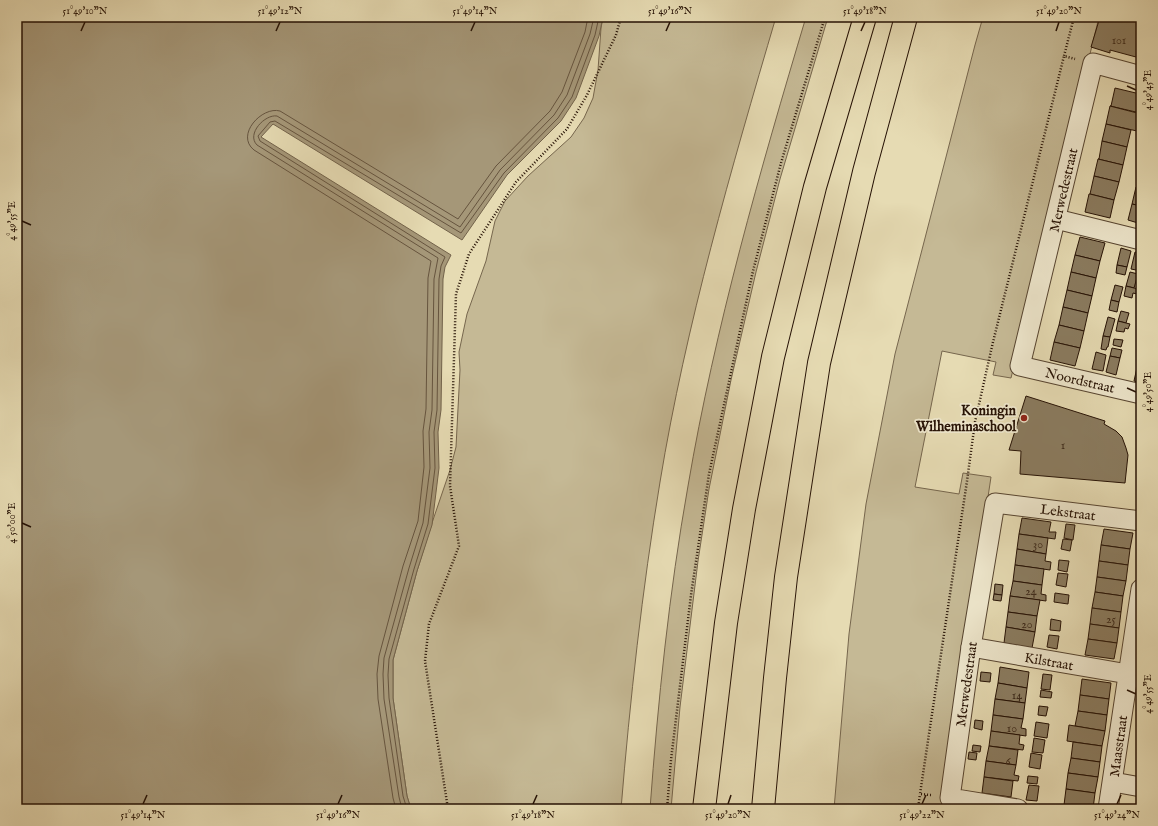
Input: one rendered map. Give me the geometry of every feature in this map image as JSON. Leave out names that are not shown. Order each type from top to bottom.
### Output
[{"type":"highway","points":[[704,809],[729,608],[744,509],[772,357],[815,187],[865,17]]},
{"type":"highway","points":[[763,809],[786,577],[819,363],[864,172],[906,17]]},
{"type":"street","points":[[1093,63],[1141,76]]},
{"type":"street","name":"Merwedestraat","points":[[1020,366],[1093,63]]},
{"type":"street","points":[[1056,219],[1141,240]]},
{"type":"street","name":"Noordstraat","points":[[1020,366],[1141,394]]},
{"type":"street","name":"Merwedestraat","points":[[949,803],[971,648],[995,503]]},
{"type":"street","name":"Lekstraat","points":[[995,503],[1141,521]]},
{"type":"street","name":"Maasstraat","points":[[1108,809],[1128,674],[1139,617],[1141,589]]},
{"type":"street","name":"Kilstraat","points":[[971,648],[1128,674]]},
{"type":"street","points":[[1113,782],[1141,787]]},
{"type":"street","points":[[949,803],[1018,809]]},
{"type":"path","points":[[448,809],[425,661],[429,624],[459,546],[450,486],[456,294],[469,254],[516,182],[567,129],[587,95],[616,35],[621,17]]},
{"type":"path","points":[[667,809],[671,760],[690,595],[709,474],[753,271],[781,163],[826,17]]},
{"type":"path","points":[[918,809],[975,422],[993,342],[1074,17]]},
{"type":"path","points":[[1064,56],[1093,63]]},
{"type":"path","points":[[920,794],[949,803]]},
{"type":"shaded area","points":[[603,17],[776,17],[726,190],[696,306],[671,423],[660,482],[642,605],[628,727],[621,809],[411,809],[407,796],[393,698],[393,660],[417,571],[456,447],[460,370],[459,352],[467,314],[486,261],[495,221],[505,201],[528,176],[571,137],[584,118],[593,98],[598,70]]},
{"type":"shaded area","points":[[806,17],[828,17],[780,179],[756,272],[731,380],[709,489],[698,561],[680,707],[671,809],[650,809],[661,688],[675,566],[699,427],[711,367],[740,250]]},
{"type":"shaded area","points":[[983,17],[1099,17],[1011,378],[993,375],[996,362],[942,351],[915,487],[959,494],[963,473],[991,477],[941,809],[834,809],[849,634],[866,504],[895,354]]},
{"type":"water","points":[[17,17],[603,17],[599,36],[576,98],[561,121],[507,175],[462,240],[273,124],[261,137],[451,255],[445,267],[443,279],[441,410],[438,432],[439,468],[432,525],[417,571],[393,660],[393,698],[407,796],[411,809],[17,809]]},
{"type":"building","points":[[1100,17],[1141,17],[1141,55],[1137,54],[1136,57],[1110,50],[1110,53],[1091,47]]},
{"type":"building","points":[[1115,88],[1140,94],[1136,112],[1110,106]]},
{"type":"building","points":[[1110,106],[1141,114],[1137,131],[1106,124]]},
{"type":"building","points":[[1106,124],[1131,130],[1127,147],[1102,141]]},
{"type":"building","points":[[1102,141],[1127,147],[1123,165],[1098,159]]},
{"type":"building","points":[[1098,159],[1123,165],[1119,182],[1094,176]]},
{"type":"building","points":[[1094,176],[1119,182],[1114,200],[1090,194]]},
{"type":"building","points":[[1136,187],[1141,188],[1141,206],[1132,204]]},
{"type":"building","points":[[1089,194],[1114,200],[1110,218],[1085,212]]},
{"type":"building","points":[[1132,204],[1141,206],[1138,223],[1128,220]]},
{"type":"building","points":[[1080,237],[1105,243],[1100,261],[1075,255]]},
{"type":"building","points":[[1121,248],[1131,251],[1127,267],[1117,265]]},
{"type":"building","points":[[1135,252],[1141,253],[1141,271],[1131,269]]},
{"type":"building","points":[[1075,255],[1100,261],[1096,278],[1071,272]]},
{"type":"building","points":[[1117,265],[1127,267],[1125,275],[1116,273]]},
{"type":"building","points":[[1071,272],[1096,278],[1092,296],[1067,290]]},
{"type":"building","points":[[1130,272],[1138,274],[1134,288],[1126,286]]},
{"type":"building","points":[[1115,285],[1123,287],[1119,302],[1111,300]]},
{"type":"building","points":[[1126,286],[1138,289],[1137,294],[1133,293],[1132,298],[1124,296]]},
{"type":"building","points":[[1067,290],[1092,296],[1088,313],[1063,307]]},
{"type":"building","points":[[1111,300],[1119,302],[1117,312],[1109,310]]},
{"type":"building","points":[[1063,307],[1088,313],[1084,331],[1059,325]]},
{"type":"building","points":[[1121,311],[1129,313],[1126,323],[1118,321]]},
{"type":"building","points":[[1108,317],[1115,319],[1110,337],[1103,336]]},
{"type":"building","points":[[1118,321],[1130,324],[1128,329],[1125,328],[1124,332],[1116,331]]},
{"type":"building","points":[[1059,325],[1084,331],[1080,348],[1054,342]]},
{"type":"building","points":[[1103,336],[1110,337],[1106,350],[1101,349]]},
{"type":"building","points":[[1114,339],[1123,340],[1121,347],[1113,345]]},
{"type":"building","points":[[1054,342],[1080,348],[1075,366],[1050,360]]},
{"type":"building","points":[[1112,348],[1122,350],[1120,358],[1110,356]]},
{"type":"building","points":[[1141,350],[1141,363],[1138,363]]},
{"type":"building","points":[[1096,352],[1106,355],[1103,371],[1092,369]]},
{"type":"building","points":[[1110,356],[1120,358],[1116,375],[1106,372]]},
{"type":"building","points":[[1138,363],[1141,363],[1141,383],[1134,381]]},
{"type":"building","points":[[1026,396],[1105,421],[1104,424],[1116,431],[1122,437],[1126,448],[1128,455],[1125,483],[1020,474],[1021,451],[1009,450]]},
{"type":"building","points":[[1022,518],[1051,522],[1049,532],[1056,532],[1055,539],[1019,534]]},
{"type":"building","points":[[1066,524],[1075,525],[1073,540],[1064,538]]},
{"type":"building","points":[[1104,529],[1133,533],[1130,549],[1101,545]]},
{"type":"building","points":[[1019,534],[1048,538],[1046,554],[1017,549]]},
{"type":"building","points":[[1063,539],[1072,540],[1070,551],[1061,549]]},
{"type":"building","points":[[1101,545],[1130,549],[1128,565],[1099,561]]},
{"type":"building","points":[[1017,549],[1046,554],[1045,561],[1051,562],[1050,570],[1015,565]]},
{"type":"building","points":[[1059,560],[1069,561],[1067,572],[1058,570]]},
{"type":"building","points":[[1099,561],[1128,565],[1126,581],[1097,577]]},
{"type":"building","points":[[1015,565],[1044,569],[1042,585],[1013,581]]},
{"type":"building","points":[[1058,573],[1068,574],[1066,587],[1056,585]]},
{"type":"building","points":[[1097,577],[1126,581],[1123,596],[1095,592]]},
{"type":"building","points":[[1013,581],[1042,585],[1041,594],[1046,595],[1046,601],[1010,596]]},
{"type":"building","points":[[995,584],[1003,585],[1002,595],[994,594]]},
{"type":"building","points":[[1095,592],[1123,596],[1121,612],[1092,608]]},
{"type":"building","points":[[1055,593],[1069,595],[1068,604],[1054,602]]},
{"type":"building","points":[[994,594],[1002,595],[1001,601],[993,600]]},
{"type":"building","points":[[1010,596],[1040,600],[1037,616],[1008,612]]},
{"type":"building","points":[[1092,608],[1121,612],[1119,628],[1090,624]]},
{"type":"building","points":[[1008,612],[1037,616],[1035,632],[1006,627]]},
{"type":"building","points":[[1051,619],[1061,621],[1060,631],[1050,630]]},
{"type":"building","points":[[1090,624],[1119,628],[1117,643],[1088,639]]},
{"type":"building","points":[[1006,627],[1035,632],[1032,648],[1004,643]]},
{"type":"building","points":[[1049,635],[1059,636],[1057,649],[1047,647]]},
{"type":"building","points":[[1088,639],[1117,643],[1114,659],[1085,655]]},
{"type":"building","points":[[1000,667],[1029,672],[1027,688],[998,683]]},
{"type":"building","points":[[981,672],[991,673],[990,682],[980,681]]},
{"type":"building","points":[[1043,674],[1052,675],[1050,690],[1041,689]]},
{"type":"building","points":[[1082,679],[1111,683],[1109,699],[1080,695]]},
{"type":"building","points":[[998,683],[1027,688],[1025,703],[995,699]]},
{"type":"building","points":[[1041,690],[1052,692],[1051,698],[1040,697]]},
{"type":"building","points":[[1080,695],[1109,699],[1107,715],[1078,711]]},
{"type":"building","points":[[995,699],[1025,703],[1023,719],[993,715]]},
{"type":"building","points":[[1039,706],[1048,707],[1046,716],[1038,715]]},
{"type":"building","points":[[1078,711],[1107,715],[1105,731],[1075,726]]},
{"type":"building","points":[[993,715],[1023,719],[1021,728],[1026,729],[1026,736],[991,731]]},
{"type":"building","points":[[975,720],[983,721],[982,730],[974,728]]},
{"type":"building","points":[[1036,722],[1049,724],[1047,738],[1034,736]]},
{"type":"building","points":[[1069,725],[1105,731],[1102,746],[1067,741]]},
{"type":"building","points":[[991,731],[1020,735],[1019,744],[1024,745],[1023,750],[989,746]]},
{"type":"building","points":[[1034,738],[1045,740],[1043,753],[1032,752]]},
{"type":"building","points":[[1073,742],[1102,746],[1100,762],[1071,758]]},
{"type":"building","points":[[973,745],[981,746],[980,752],[972,751]]},
{"type":"building","points":[[989,746],[1018,750],[1016,765],[986,761]]},
{"type":"building","points":[[969,752],[977,753],[976,760],[968,759]]},
{"type":"building","points":[[1031,753],[1042,755],[1040,769],[1029,767]]},
{"type":"building","points":[[1071,758],[1100,762],[1098,777],[1068,773]]},
{"type":"building","points":[[986,761],[1016,765],[1014,775],[1019,776],[1018,781],[984,777]]},
{"type":"building","points":[[1068,773],[1098,777],[1095,793],[1066,789]]},
{"type":"building","points":[[1028,776],[1038,777],[1037,784],[1027,783]]},
{"type":"building","points":[[984,777],[1013,781],[1011,797],[982,793]]},
{"type":"building","points":[[1029,785],[1039,786],[1037,801],[1026,800]]},
{"type":"building","points":[[1066,789],[1095,793],[1093,809],[1064,805]]},
{"type":"place","name":"Koningin Wilheminaschool","points":[[1024,418]]}]
